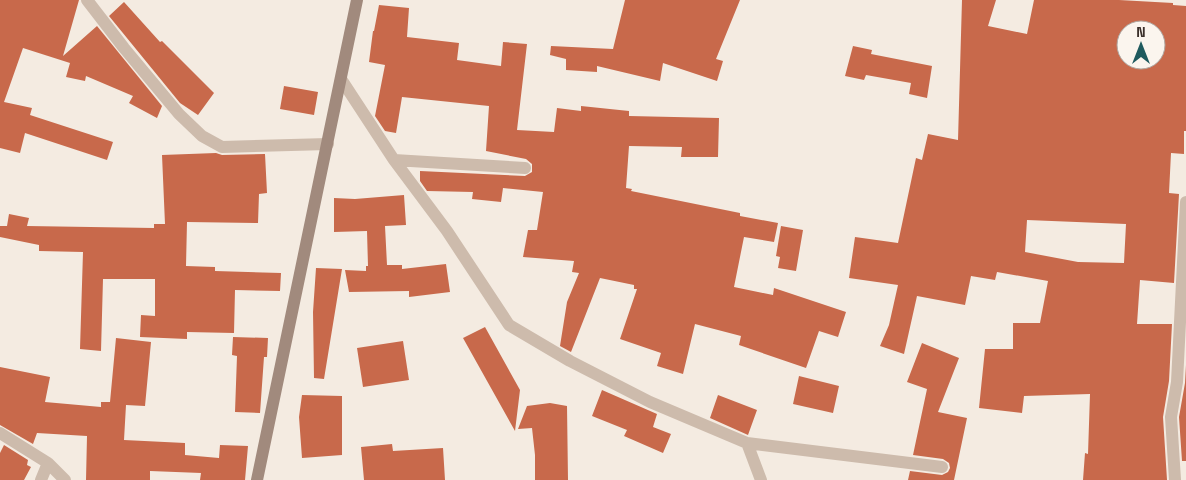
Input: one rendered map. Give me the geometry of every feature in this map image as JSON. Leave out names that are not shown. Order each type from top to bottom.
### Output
[{"type":"main road","points":[[257,480],[357,0]]},
{"type":"street","points":[[88,0],[124,48],[179,114],[202,136],[222,147],[328,144]]},
{"type":"street","points":[[341,79],[394,160],[447,231],[509,325],[570,361],[650,402],[747,443],[942,466]]},
{"type":"street","points":[[394,160],[525,168]]},
{"type":"street","points":[[1179,476],[1171,417],[1178,382],[1186,202]]},
{"type":"street","points":[[0,432],[48,463],[65,480]]},
{"type":"street","points":[[747,443],[761,480]]},
{"type":"street","points":[[40,480],[48,463]]},
{"type":"building","points":[[0,0],[79,0],[63,56],[97,26],[162,106],[157,118],[129,103],[133,96],[86,76],[85,81],[66,77],[70,63],[23,48],[4,102],[32,108],[30,115],[113,142],[107,160],[25,133],[20,153],[0,148]]},
{"type":"building","points":[[625,0],[740,0],[716,59],[723,61],[717,81],[663,63],[660,81],[597,66],[597,72],[566,70],[566,59],[550,55],[551,46],[613,49]]},
{"type":"building","points":[[962,0],[996,0],[988,26],[1027,34],[1034,0],[1119,0],[1173,3],[1173,5],[1186,6],[1186,131],[1184,131],[1184,154],[1171,153],[1169,193],[1179,194],[1174,283],[1140,280],[1137,324],[1172,324],[1169,381],[1163,417],[1167,480],[1083,480],[1085,453],[1088,454],[1090,394],[1024,396],[1022,413],[979,408],[985,349],[1013,349],[1013,323],[1040,323],[1048,281],[997,272],[995,280],[971,276],[965,305],[917,296],[904,354],[880,346],[889,325],[898,285],[849,278],[855,237],[898,243],[916,158],[922,160],[928,134],[958,140]],"holes":[[[1027,220],[1126,224],[1124,263],[1078,262],[1025,252]]]},
{"type":"building","points":[[124,2],[160,42],[162,41],[214,93],[198,115],[180,103],[109,16]]},
{"type":"building","points":[[379,5],[409,8],[407,37],[459,43],[457,60],[501,66],[503,42],[527,44],[517,130],[554,132],[557,108],[581,111],[581,106],[629,111],[629,116],[719,118],[718,157],[681,157],[682,147],[629,146],[626,188],[632,189],[631,191],[740,213],[740,216],[778,223],[774,242],[744,237],[734,287],[773,295],[774,288],[846,312],[838,337],[819,331],[806,368],[739,345],[741,336],[695,324],[683,374],[657,366],[661,353],[620,339],[637,289],[634,289],[634,285],[600,278],[571,352],[560,346],[567,302],[579,273],[572,272],[574,261],[523,257],[528,230],[537,230],[543,192],[503,188],[501,202],[472,199],[473,192],[427,191],[420,181],[420,171],[525,176],[532,172],[532,164],[526,159],[486,151],[489,106],[402,97],[396,133],[385,131],[375,116],[385,65],[369,62]]},
{"type":"building","points":[[853,46],[872,50],[871,54],[932,66],[927,98],[909,94],[911,83],[866,75],[864,80],[845,76]]},
{"type":"building","points":[[284,86],[318,92],[314,115],[280,109]]},
{"type":"building","points":[[216,153],[222,155],[265,154],[267,193],[259,194],[258,223],[187,222],[186,266],[215,267],[215,271],[281,273],[280,291],[235,290],[234,333],[187,332],[187,339],[140,337],[141,315],[155,316],[155,279],[103,279],[101,351],[80,349],[83,252],[39,251],[39,245],[0,237],[0,226],[7,226],[9,214],[29,218],[27,226],[154,228],[154,224],[165,224],[162,155]]},
{"type":"building","points":[[404,195],[406,225],[385,226],[387,265],[402,265],[402,269],[446,264],[450,292],[409,297],[409,291],[349,292],[345,270],[366,271],[366,266],[368,266],[367,231],[334,232],[334,198],[355,199]]},
{"type":"building","points":[[781,226],[803,230],[796,271],[778,268],[780,257],[776,256]]},
{"type":"building","points":[[316,268],[342,269],[324,379],[314,378],[313,312]]},
{"type":"building","points":[[485,327],[520,390],[515,431],[463,338]]},
{"type":"building","points":[[233,337],[268,338],[267,357],[264,357],[260,413],[235,412],[237,356],[232,355]]},
{"type":"building","points":[[116,338],[151,342],[145,406],[126,405],[124,440],[185,443],[185,455],[219,458],[220,445],[248,446],[245,480],[200,480],[201,473],[150,471],[150,480],[86,480],[87,436],[37,433],[33,444],[0,425],[0,367],[50,377],[45,402],[101,407],[101,402],[110,402]]},
{"type":"building","points":[[403,341],[409,380],[363,387],[357,348]]},
{"type":"building","points":[[922,343],[959,358],[938,412],[967,418],[954,480],[908,480],[910,471],[942,475],[948,472],[950,468],[949,463],[943,459],[913,455],[927,389],[907,382]]},
{"type":"building","points":[[1186,365],[1186,461],[1182,461],[1179,417]]},
{"type":"building","points":[[799,376],[839,386],[833,413],[793,404]]},
{"type":"building","points":[[602,390],[657,414],[653,427],[671,434],[663,453],[624,436],[627,430],[592,416]]},
{"type":"building","points":[[302,395],[342,396],[342,455],[302,458],[299,417]]},
{"type":"building","points":[[718,395],[757,410],[748,435],[710,418]]},
{"type":"building","points":[[550,403],[567,406],[568,480],[535,480],[532,428],[518,429],[527,406]]},
{"type":"building","points":[[392,444],[393,451],[443,448],[445,480],[364,480],[361,447]]},
{"type":"building","points":[[4,445],[28,460],[27,465],[31,467],[24,480],[0,480],[0,453]]}]
